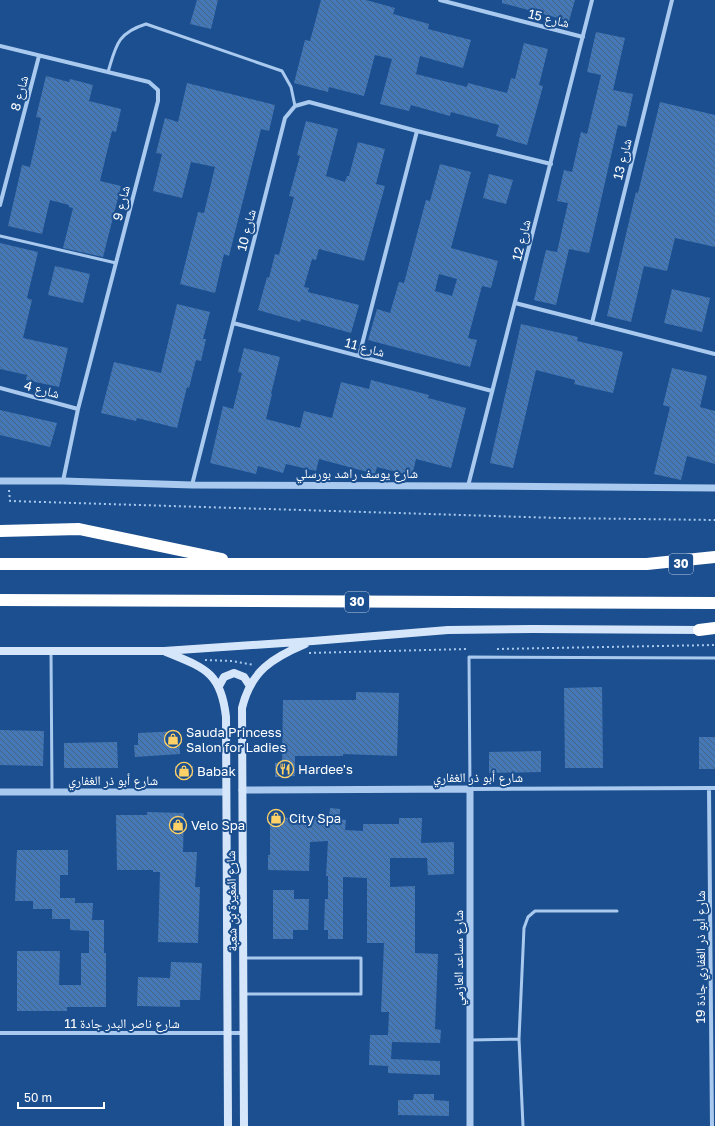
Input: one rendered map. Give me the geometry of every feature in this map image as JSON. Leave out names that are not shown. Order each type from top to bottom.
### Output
[{"type":"highway","points":[[0,531],[79,529],[247,564]]},
{"type":"highway","points":[[647,564],[715,557]]},
{"type":"highway","name":"30","points":[[0,564],[715,565]]},
{"type":"highway","name":"30","points":[[0,600],[715,603]]},
{"type":"highway","points":[[699,630],[715,629]]},
{"type":"main road","points":[[0,651],[164,651],[448,630],[699,630]]},
{"type":"main road","name":"شارع المغيرة بن شعبة","points":[[244,1126],[242,708],[245,696],[250,686],[258,673],[264,667],[283,653],[313,641]]},
{"type":"main road","name":"شارع المغيرة بن شعبة","points":[[164,651],[204,669],[219,686],[226,717],[228,1126]]},
{"type":"main road","points":[[219,686],[224,677],[234,673],[244,676],[250,686]]},
{"type":"street","name":"شارع 15","points":[[440,0],[583,37]]},
{"type":"street","name":"شارع 12","points":[[468,486],[592,0]]},
{"type":"street","name":"شارع 13","points":[[592,323],[672,0]]},
{"type":"street","name":"شارع 9","points":[[0,46],[149,82],[158,90],[158,101],[78,409],[63,481]]},
{"type":"street","name":"شارع 8","points":[[0,205],[39,56]]},
{"type":"street","points":[[295,106],[310,102],[417,131],[551,164]]},
{"type":"street","name":"شارع 10","points":[[192,485],[285,118],[295,106]]},
{"type":"street","points":[[360,356],[417,131]]},
{"type":"street","points":[[515,303],[715,354]]},
{"type":"street","name":"شارع 11","points":[[234,323],[492,391]]},
{"type":"street","name":"شارع 4","points":[[0,388],[78,409]]},
{"type":"street","name":"شارع يوسف راشد بورسلي","points":[[4,481],[63,481],[192,485],[715,488]]},
{"type":"street","name":"شارع أبو ذر الغفاري جادة 19","points":[[709,788],[712,1126]]},
{"type":"street","name":"شارع أبو ذر الغفاري","points":[[242,790],[715,788]]},
{"type":"street","name":"شارع مساعد العازمي","points":[[470,790],[470,1126]]},
{"type":"street","name":"شارع أبو ذر الغفاري","points":[[0,792],[226,792]]},
{"type":"street","name":"شارع ناصر البدر جادة 11","points":[[0,1033],[244,1033]]},
{"type":"lane","points":[[108,72],[116,43],[134,27],[146,24],[282,71],[291,87],[295,106]]},
{"type":"lane","points":[[0,236],[116,263]]},
{"type":"lane","points":[[51,651],[52,792]]},
{"type":"lane","points":[[470,790],[469,657],[715,658]]},
{"type":"lane","points":[[523,1126],[519,1038],[524,928],[528,918],[535,911],[617,911]]},
{"type":"lane","points":[[244,958],[361,958],[361,994],[244,994]]},
{"type":"lane","points":[[470,1040],[519,1038]]},
{"type":"path","points":[[4,481],[10,501],[542,517],[715,520]]},
{"type":"path","points":[[493,649],[715,645]]},
{"type":"path","points":[[308,653],[470,649]]},
{"type":"path","points":[[187,661],[210,659],[232,661],[264,667]]},
{"type":"building","points":[[197,0],[218,0],[211,29],[190,24]]},
{"type":"building","points":[[321,0],[366,0],[395,8],[393,14],[429,24],[428,29],[471,40],[463,68],[420,56],[416,74],[467,87],[468,83],[507,93],[511,78],[515,79],[524,43],[548,49],[539,85],[543,86],[527,145],[496,136],[499,125],[451,112],[450,116],[411,105],[409,111],[380,104],[392,59],[375,55],[364,96],[329,87],[328,92],[294,83],[305,40],[310,41]]},
{"type":"building","points":[[502,0],[575,0],[569,21],[502,3]]},
{"type":"building","points":[[596,32],[625,38],[613,90],[633,94],[626,127],[618,125],[589,253],[569,249],[556,305],[534,300],[546,250],[557,252],[568,203],[557,201],[564,170],[572,172],[581,132],[587,134],[601,75],[587,72]]},
{"type":"building","points":[[46,76],[69,82],[70,79],[93,85],[89,101],[121,109],[116,132],[112,131],[100,181],[121,186],[103,257],[63,248],[73,208],[69,207],[69,205],[50,200],[42,234],[8,226],[22,165],[30,167],[41,118],[36,117]]},
{"type":"building","points":[[187,83],[275,105],[269,131],[261,129],[229,256],[224,254],[215,293],[180,284],[198,212],[204,213],[215,167],[191,162],[182,198],[153,191],[162,154],[156,153],[165,118],[178,122]]},
{"type":"building","points":[[660,102],[715,115],[715,247],[675,238],[667,271],[644,266],[631,322],[607,316],[636,192],[638,193]]},
{"type":"building","points":[[306,121],[338,129],[326,176],[345,182],[347,176],[349,176],[358,142],[385,149],[376,184],[385,186],[364,261],[319,249],[316,260],[312,259],[304,287],[309,288],[308,292],[359,305],[351,333],[301,319],[300,322],[258,310],[267,277],[269,278],[275,254],[279,255],[294,197],[289,196],[300,156],[297,155]]},
{"type":"building","points":[[440,164],[471,172],[451,248],[498,261],[491,288],[482,286],[468,338],[477,340],[470,367],[368,340],[377,309],[390,313],[399,282],[404,283],[426,200],[430,201]],"holes":[[[439,274],[457,279],[452,296],[435,291]]]},
{"type":"building","points":[[489,174],[513,180],[506,204],[483,198]]},
{"type":"building","points":[[0,243],[38,252],[27,298],[32,300],[23,338],[68,348],[59,387],[26,380],[27,375],[0,369]]},
{"type":"building","points":[[55,266],[90,274],[83,303],[48,295]]},
{"type":"building","points":[[672,289],[710,298],[702,332],[664,323]]},
{"type":"building","points":[[177,304],[210,312],[203,339],[206,339],[201,361],[196,360],[189,388],[187,387],[177,428],[137,418],[136,421],[101,413],[114,362],[161,373]]},
{"type":"building","points":[[521,324],[578,337],[577,341],[623,352],[613,393],[574,384],[575,380],[536,370],[513,468],[490,463]]},
{"type":"building","points":[[244,348],[280,357],[266,419],[300,428],[304,411],[332,418],[341,382],[369,389],[371,380],[429,395],[428,398],[466,408],[451,468],[416,459],[412,476],[377,467],[375,474],[319,459],[316,471],[286,464],[283,473],[258,466],[256,474],[210,463],[223,406],[233,409],[242,373],[238,372]]},
{"type":"building","points":[[672,368],[707,376],[700,407],[715,411],[715,464],[687,456],[681,480],[654,474],[670,407],[663,405]]},
{"type":"building","points":[[0,410],[57,423],[50,447],[0,435]]},
{"type":"building","points":[[602,687],[603,768],[565,768],[564,688]]},
{"type":"building","points":[[356,692],[399,693],[397,756],[343,754],[343,756],[295,756],[295,776],[275,777],[275,763],[282,762],[283,700],[356,700]]},
{"type":"building","points":[[0,730],[44,731],[43,766],[0,765]]},
{"type":"building","points":[[179,731],[180,754],[135,757],[134,745],[138,745],[138,733]]},
{"type":"building","points":[[699,737],[715,737],[715,769],[699,769]]},
{"type":"building","points":[[117,742],[118,768],[64,768],[64,743]]},
{"type":"building","points":[[541,751],[541,772],[489,773],[489,752]]},
{"type":"building","name":"Babak","points":[[175,766],[193,766],[193,776],[175,776]]},
{"type":"building","points":[[330,808],[340,809],[340,819],[346,820],[345,830],[363,831],[363,824],[399,824],[399,818],[422,818],[421,843],[454,842],[454,874],[428,875],[427,858],[390,858],[390,887],[415,886],[415,953],[438,954],[435,1029],[441,1030],[440,1043],[392,1042],[391,1059],[440,1061],[440,1075],[388,1073],[388,1066],[369,1065],[370,1035],[388,1035],[389,1012],[381,1012],[384,943],[367,943],[367,878],[343,877],[343,939],[328,939],[328,930],[324,930],[325,899],[328,899],[328,876],[326,876],[328,841],[310,842],[309,871],[268,870],[268,855],[270,855],[270,818],[329,817]]},
{"type":"building","points":[[147,812],[184,813],[183,852],[197,852],[195,887],[200,887],[198,943],[158,942],[160,872],[153,872],[153,870],[117,870],[116,815],[147,815]]},
{"type":"building","points":[[17,850],[68,850],[68,875],[60,875],[60,898],[75,898],[75,903],[93,903],[92,920],[104,920],[104,953],[106,953],[106,1007],[67,1007],[67,1011],[17,1011],[17,951],[60,951],[59,985],[81,985],[81,953],[89,953],[89,931],[70,930],[70,919],[52,919],[52,909],[33,909],[33,901],[15,901]]},
{"type":"building","points":[[273,890],[294,890],[294,899],[309,899],[308,930],[293,930],[293,939],[273,939]]},
{"type":"building","points":[[171,962],[202,963],[200,1000],[180,1000],[180,1007],[137,1006],[138,977],[170,978]]},
{"type":"building","points":[[414,1094],[434,1094],[434,1100],[449,1101],[449,1116],[398,1115],[398,1100],[413,1100]]},
{"type":"place","name":"Sauda Princess Salon for Ladies","points":[[173,739]]},
{"type":"place","name":"Hardee's","points":[[285,769]]},
{"type":"place","name":"Babak","points":[[184,771]]},
{"type":"place","name":"City Spa","points":[[276,818]]},
{"type":"place","name":"Velo Spa","points":[[178,825]]}]
